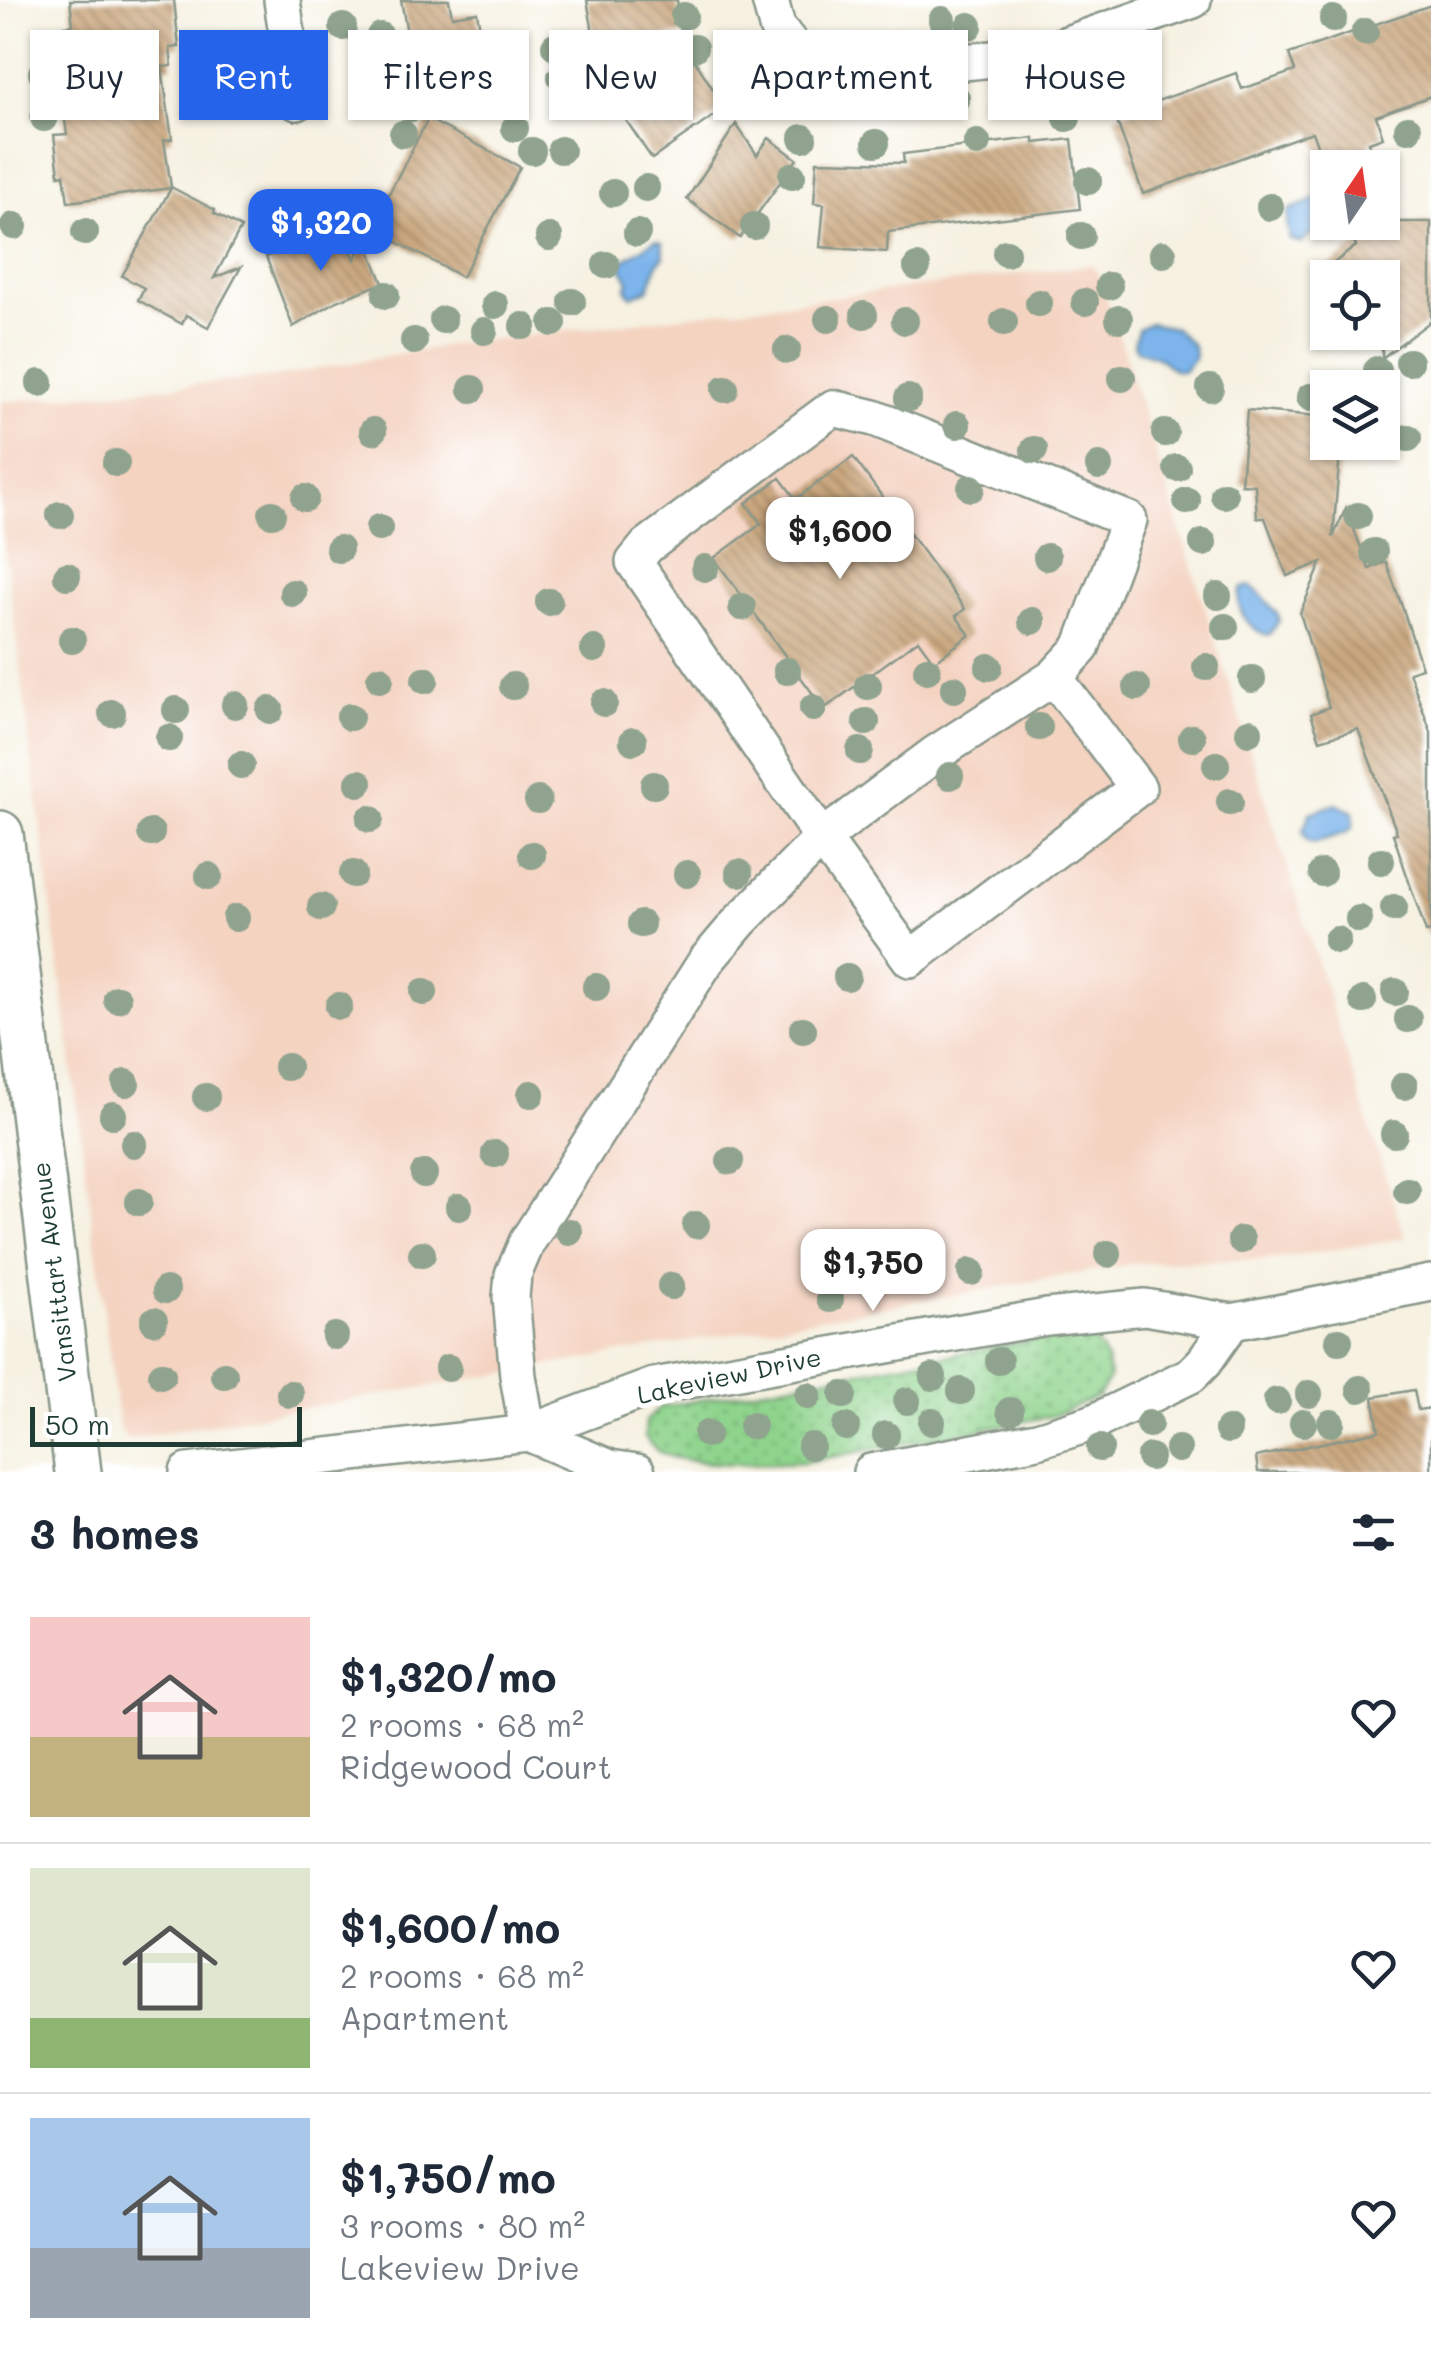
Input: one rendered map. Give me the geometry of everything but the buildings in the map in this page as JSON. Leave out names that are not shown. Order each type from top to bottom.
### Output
[{"type":"main road","name":"Vansittart Avenue","points":[[0,834],[4,905],[78,1472]]},
{"type":"street","points":[[282,0],[286,30]]},
{"type":"street","points":[[770,0],[777,26],[801,57],[850,74],[1056,48],[1193,0]]},
{"type":"street","points":[[528,1433],[518,1376],[511,1297],[513,1275],[527,1242],[706,962],[740,921],[822,838],[935,754],[1054,678],[1081,648],[1130,520],[874,418],[833,408],[647,546],[634,562],[822,838],[910,959],[1138,788],[1054,678]]},
{"type":"street","name":"Lakeview Drive","points":[[188,1472],[410,1459],[528,1433],[654,1386],[1048,1317],[1145,1308],[1232,1322],[1431,1283]]},
{"type":"street","points":[[870,1472],[1037,1440],[1092,1423],[1191,1375],[1232,1322]]},
{"type":"street","name":"Lakeview Drive","points":[[528,1433],[610,1468],[637,1472]]},
{"type":"shaded area","points":[[1091,265],[1100,277],[1405,1238],[1277,1259],[1137,1263],[127,1439],[119,1428],[0,513],[0,402],[273,377],[450,345]]},
{"type":"green space","points":[[1068,1334],[1086,1338],[1099,1347],[1109,1379],[1097,1397],[1053,1416],[789,1463],[691,1461],[661,1453],[645,1436],[646,1421],[660,1407]]},
{"type":"water","points":[[1310,202],[1310,235],[1302,243],[1290,240],[1289,210]]},
{"type":"water","points":[[655,240],[662,242],[664,256],[649,289],[632,296],[626,289],[629,282],[622,268],[624,260]]},
{"type":"water","points":[[1150,323],[1175,328],[1193,346],[1194,358],[1183,371],[1137,350],[1134,344],[1138,329]]},
{"type":"water","points":[[1250,586],[1278,615],[1279,621],[1269,635],[1255,629],[1241,610],[1239,595],[1242,588]]},
{"type":"water","points":[[1336,804],[1353,812],[1353,827],[1313,843],[1307,840],[1303,831],[1310,813]]}]
